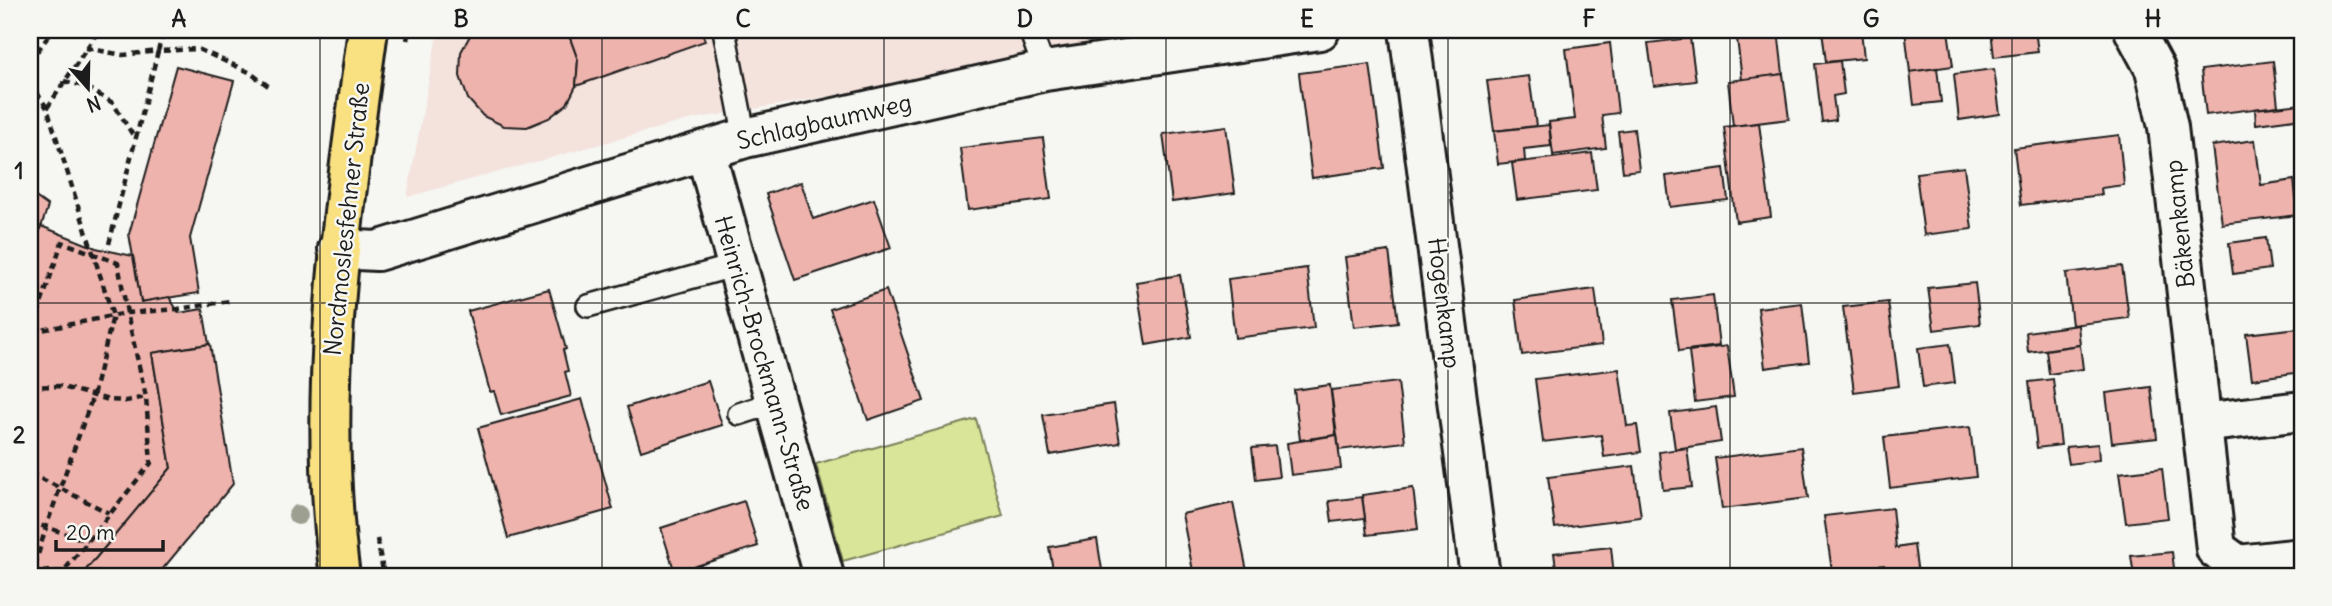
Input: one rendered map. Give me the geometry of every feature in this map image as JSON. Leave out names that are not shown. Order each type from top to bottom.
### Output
[{"type":"main road","name":"Nordmoslesfehner Straße","points":[[340,576],[333,523],[328,413],[338,249],[368,30]]},
{"type":"street","name":"Schlagbaumweg","points":[[338,249],[377,251],[745,138],[1045,71],[1238,35],[1320,30]]},
{"type":"street","name":"Hogenkamp","points":[[1409,30],[1480,576]]},
{"type":"street","name":"Bäkenkamp","points":[[2134,30],[2155,69],[2168,127],[2216,549],[2238,565],[2302,558]]},
{"type":"street","name":"Heinrich-Brockmann-Straße","points":[[705,150],[824,576]]},
{"type":"street","points":[[2202,423],[2302,411]]},
{"type":"lane","points":[[724,30],[745,138]]},
{"type":"lane","points":[[1030,30],[1045,71]]},
{"type":"lane","points":[[588,306],[737,265]]},
{"type":"lane","points":[[739,414],[776,402]]},
{"type":"path","points":[[30,61],[53,30]]},
{"type":"path","points":[[47,108],[99,30]]},
{"type":"path","points":[[109,244],[164,30]]},
{"type":"path","points":[[407,44],[409,30]]},
{"type":"path","points":[[86,48],[123,55],[198,49],[249,72],[271,88]]},
{"type":"path","points":[[64,81],[84,86],[113,103],[135,138]]},
{"type":"path","points":[[30,82],[47,108],[113,316],[93,396],[46,527],[32,576]]},
{"type":"path","points":[[31,335],[62,242],[118,263],[146,397],[151,464],[63,572],[34,569]]},
{"type":"path","points":[[31,335],[127,313],[230,301]]},
{"type":"path","points":[[30,387],[59,386],[93,396],[126,401],[146,397]]},
{"type":"path","points":[[30,473],[109,513]]},
{"type":"path","points":[[30,522],[88,541]]},
{"type":"path","points":[[376,537],[384,576]]},
{"type":"shaded area","points":[[438,30],[1222,30],[688,120],[407,197]]},
{"type":"green space","points":[[976,419],[1003,516],[843,561],[816,464]]},
{"type":"building","points":[[473,30],[563,30],[570,38],[578,60],[576,86],[567,104],[549,118],[527,127],[504,126],[483,116],[468,99],[460,76],[461,52]]},
{"type":"building","points":[[563,30],[701,30],[705,41],[576,86],[578,60],[570,38]]},
{"type":"building","points":[[1736,30],[1778,30],[1783,74],[1742,80]]},
{"type":"building","points":[[1822,30],[1861,30],[1864,58],[1826,62]]},
{"type":"building","points":[[1905,30],[1948,30],[1953,66],[1910,72]]},
{"type":"building","points":[[1991,30],[2035,30],[2038,52],[1994,57]]},
{"type":"building","points":[[1690,38],[1696,81],[1654,86],[1648,43]]},
{"type":"building","points":[[1610,43],[1618,113],[1602,115],[1606,148],[1553,155],[1549,122],[1575,119],[1566,49]]},
{"type":"building","points":[[1840,61],[1844,94],[1833,96],[1836,120],[1822,122],[1815,64]]},
{"type":"building","points":[[2273,61],[2278,106],[2206,115],[2201,70]]},
{"type":"building","points":[[1370,64],[1384,168],[1312,178],[1299,73]]},
{"type":"building","points":[[176,66],[234,81],[190,238],[199,293],[141,302],[129,234]]},
{"type":"building","points":[[1937,68],[1941,102],[1914,105],[1910,72]]},
{"type":"building","points":[[1994,69],[2000,114],[1959,120],[1954,74]]},
{"type":"building","points":[[1783,74],[1789,119],[1733,126],[1728,81]]},
{"type":"building","points":[[1529,76],[1536,126],[1494,131],[1487,81]]},
{"type":"building","points":[[2302,104],[2302,118],[2256,124],[2255,109]]},
{"type":"building","points":[[1759,123],[1771,217],[1736,222],[1724,127]]},
{"type":"building","points":[[1549,125],[1551,146],[1524,149],[1525,161],[1498,164],[1494,131]]},
{"type":"building","points":[[1226,126],[1235,193],[1172,202],[1163,134]]},
{"type":"building","points":[[1634,129],[1639,170],[1623,172],[1618,131]]},
{"type":"building","points":[[2119,135],[2124,185],[2101,188],[2102,195],[2021,205],[2014,148]]},
{"type":"building","points":[[1043,138],[1051,199],[968,210],[960,148]]},
{"type":"building","points":[[2255,140],[2261,185],[2294,180],[2298,215],[2222,224],[2212,146]]},
{"type":"building","points":[[1592,153],[1597,190],[1517,200],[1512,163]]},
{"type":"building","points":[[1964,167],[1972,229],[1924,235],[1916,173]]},
{"type":"building","points":[[1724,168],[1728,200],[1670,207],[1666,176]]},
{"type":"building","points":[[801,182],[813,219],[874,199],[891,248],[795,280],[766,194]]},
{"type":"building","points":[[30,193],[48,206],[30,261]]},
{"type":"building","points":[[41,226],[96,248],[133,256],[141,302],[169,297],[179,313],[203,309],[209,344],[152,353],[171,468],[81,576],[35,576],[36,574],[30,571],[30,558],[35,542],[30,540],[30,261]]},
{"type":"building","points":[[2266,238],[2270,269],[2233,274],[2229,243]]},
{"type":"building","points":[[1389,251],[1398,322],[1354,327],[1345,257]]},
{"type":"building","points":[[2122,266],[2129,318],[2072,325],[2066,273]]},
{"type":"building","points":[[1307,268],[1314,328],[1235,338],[1228,279]]},
{"type":"building","points":[[1180,275],[1191,337],[1146,345],[1136,282]]},
{"type":"building","points":[[1975,283],[1980,324],[1934,330],[1928,288]]},
{"type":"building","points":[[549,289],[566,349],[563,350],[568,371],[565,372],[571,396],[501,415],[494,391],[490,392],[468,311]]},
{"type":"building","points":[[1595,289],[1602,345],[1522,355],[1515,300]]},
{"type":"building","points":[[886,290],[924,401],[868,420],[830,309]]},
{"type":"building","points":[[1713,295],[1719,346],[1679,351],[1672,300]]},
{"type":"building","points":[[1888,302],[1899,386],[1854,392],[1843,307]]},
{"type":"building","points":[[1802,303],[1809,362],[1765,368],[1758,308]]},
{"type":"building","points":[[2078,325],[2080,345],[2028,352],[2026,332]]},
{"type":"building","points":[[2299,328],[2302,372],[2252,379],[2246,334]]},
{"type":"building","points":[[210,344],[233,484],[157,576],[81,576],[171,468],[152,353]]},
{"type":"building","points":[[1950,344],[1955,383],[1923,387],[1918,348]]},
{"type":"building","points":[[2080,345],[2083,369],[2049,374],[2046,350]]},
{"type":"building","points":[[1727,346],[1734,397],[1695,402],[1689,351]]},
{"type":"building","points":[[1619,369],[1627,426],[1637,425],[1641,452],[1604,457],[1601,435],[1543,442],[1535,379]]},
{"type":"building","points":[[2053,379],[2061,445],[2037,448],[2029,382]]},
{"type":"building","points":[[708,381],[722,425],[641,451],[627,407]]},
{"type":"building","points":[[1398,382],[1405,442],[1339,450],[1331,390]]},
{"type":"building","points":[[1330,385],[1336,435],[1300,440],[1294,390]]},
{"type":"building","points":[[2151,387],[2157,438],[2112,443],[2106,393]]},
{"type":"building","points":[[582,399],[613,509],[508,538],[478,428]]},
{"type":"building","points":[[1114,404],[1120,443],[1050,455],[1043,415]]},
{"type":"building","points":[[1716,407],[1721,442],[1675,449],[1670,413]]},
{"type":"building","points":[[1970,427],[1976,477],[1890,488],[1884,437]]},
{"type":"building","points":[[1337,435],[1341,469],[1291,475],[1287,443]]},
{"type":"building","points":[[2098,444],[2099,460],[2069,464],[2066,447]]},
{"type":"building","points":[[1275,446],[1279,477],[1256,480],[1252,448]]},
{"type":"building","points":[[1801,447],[1808,498],[1722,509],[1715,458]]},
{"type":"building","points":[[1687,448],[1692,487],[1663,490],[1659,452]]},
{"type":"building","points":[[1634,466],[1641,517],[1555,528],[1548,477]]},
{"type":"building","points":[[2162,468],[2168,518],[2126,523],[2119,473]]},
{"type":"building","points":[[1413,488],[1418,529],[1367,535],[1362,495]]},
{"type":"building","points":[[1362,497],[1365,518],[1332,522],[1329,501]]},
{"type":"building","points":[[744,501],[758,546],[675,573],[661,528]]},
{"type":"building","points":[[1233,503],[1248,576],[1194,576],[1182,514]]},
{"type":"building","points":[[1892,508],[1896,548],[1914,545],[1918,574],[1885,576],[1884,565],[1832,571],[1824,516]]},
{"type":"building","points":[[1097,539],[1103,576],[1054,576],[1049,547]]},
{"type":"building","points":[[1611,547],[1614,576],[1557,576],[1554,553]]},
{"type":"building","points":[[2172,552],[2175,576],[2134,576],[2131,556]]}]
